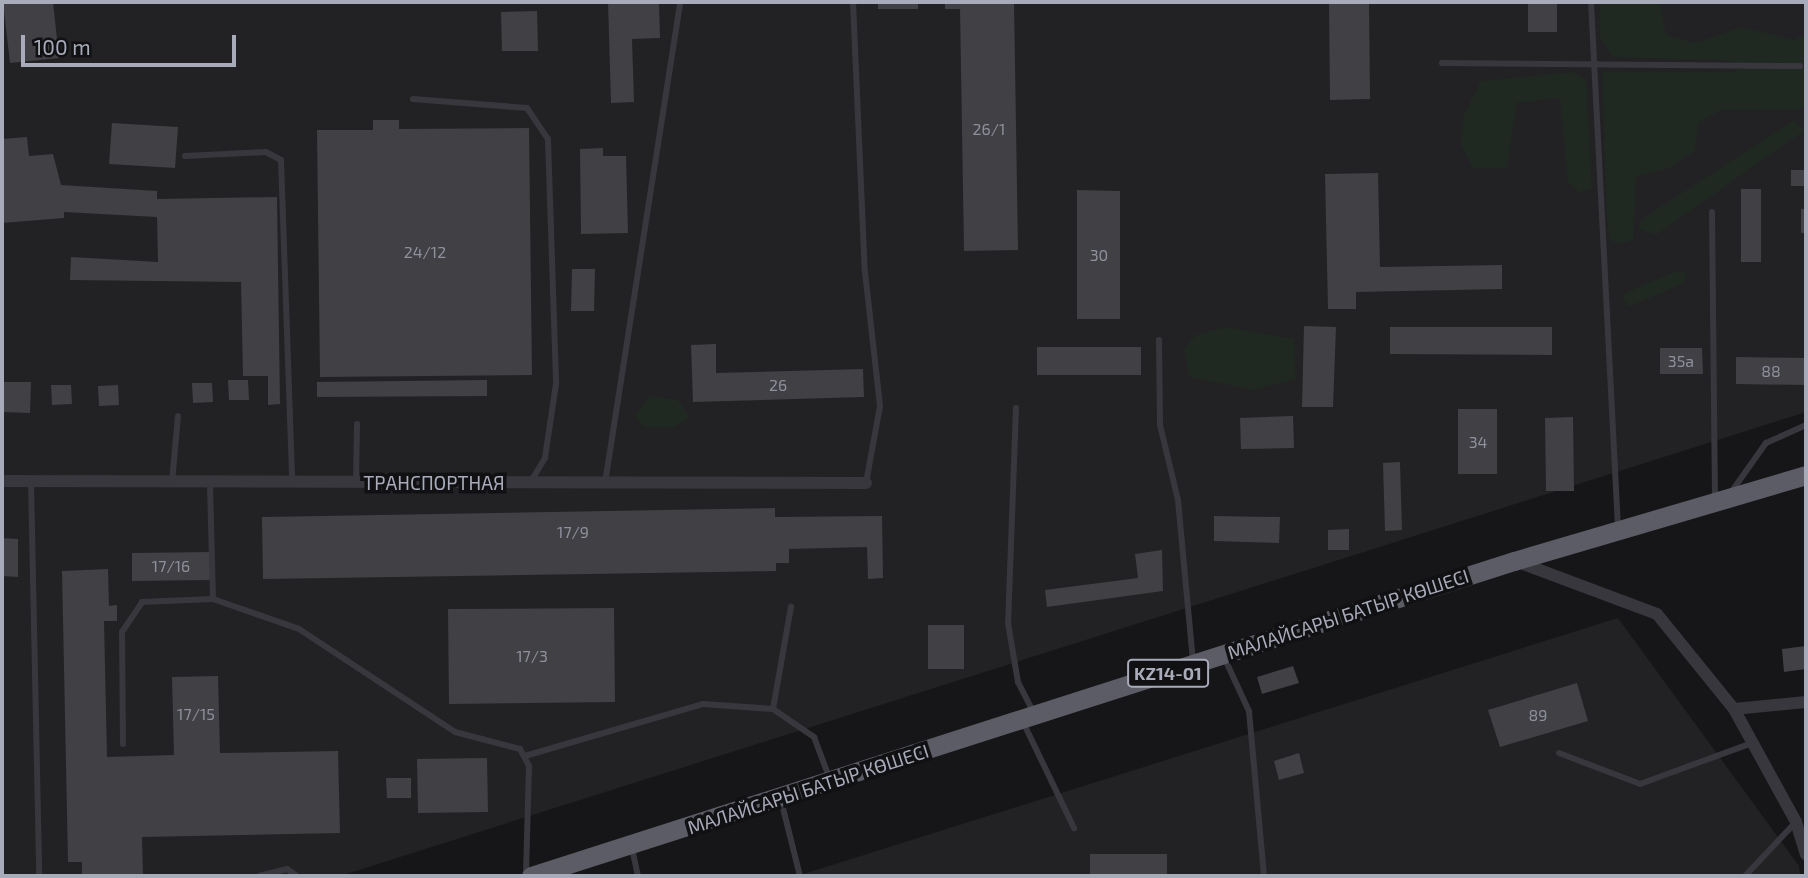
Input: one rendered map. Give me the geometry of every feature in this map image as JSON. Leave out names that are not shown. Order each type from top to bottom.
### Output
[{"type":"highway","name":"МАЛАЙСАРЫ БАТЫР КӨШЕСІ","points":[[531,876],[632,846],[1618,528],[1723,495],[1806,475]]},
{"type":"street","name":"ТРАНСПОРТНАЯ","points":[[2,481],[866,483]]},
{"type":"street","points":[[1514,561],[1657,614],[1734,709],[1796,822],[1806,855]]},
{"type":"street","points":[[1734,709],[1806,702]]},
{"type":"lane","points":[[605,483],[680,2]]},
{"type":"lane","points":[[853,2],[865,272],[880,406],[866,483]]},
{"type":"lane","points":[[1591,2],[1618,528]]},
{"type":"lane","points":[[1443,63],[1594,62],[1800,66]]},
{"type":"lane","points":[[413,99],[527,108],[548,139],[555,397],[545,458],[530,483]]},
{"type":"lane","points":[[185,156],[266,152],[281,160],[292,481]]},
{"type":"lane","points":[[1712,212],[1723,495]]},
{"type":"lane","points":[[1159,340],[1160,425],[1178,500],[1193,664]]},
{"type":"lane","points":[[1016,408],[1008,623],[1018,682],[1029,718],[1074,828]]},
{"type":"lane","points":[[172,482],[178,416]]},
{"type":"lane","points":[[356,482],[357,424]]},
{"type":"lane","points":[[1723,495],[1766,443],[1806,425]]},
{"type":"lane","points":[[31,482],[38,876]]},
{"type":"lane","points":[[210,482],[213,599]]},
{"type":"lane","points":[[124,744],[122,632],[142,602],[213,599],[299,629],[455,732],[507,743],[525,756]]},
{"type":"lane","points":[[773,709],[792,607]]},
{"type":"lane","points":[[1223,655],[1249,711],[1264,876]]},
{"type":"lane","points":[[525,756],[703,704],[773,709],[814,737],[831,782]]},
{"type":"lane","points":[[1559,753],[1640,784],[1752,743]]},
{"type":"lane","points":[[525,756],[526,876]]},
{"type":"lane","points":[[780,798],[800,876]]},
{"type":"lane","points":[[1745,876],[1796,822]]},
{"type":"lane","points":[[632,846],[638,876]]},
{"type":"lane","points":[[260,876],[286,869],[297,876]]},
{"type":"shaded area","points":[[2,2],[1806,2],[1806,412],[340,876],[2,876]]},
{"type":"shaded area","points":[[1600,2],[1660,2],[1666,35],[1696,43],[1741,27],[1794,40],[1806,34],[1806,109],[1721,110],[1698,123],[1695,151],[1669,168],[1636,177],[1633,240],[1619,244],[1610,240],[1607,219],[1602,72],[1736,72],[1732,61],[1612,57],[1600,37]]},
{"type":"shaded area","points":[[1573,72],[1586,79],[1592,188],[1580,193],[1568,183],[1560,98],[1517,103],[1507,169],[1473,168],[1461,144],[1464,115],[1481,81]]},
{"type":"shaded area","points":[[1794,120],[1804,131],[1656,235],[1638,228],[1642,219]]},
{"type":"shaded area","points":[[1676,271],[1687,272],[1683,284],[1628,307],[1621,295]]},
{"type":"shaded area","points":[[1226,327],[1294,339],[1296,379],[1254,390],[1189,377],[1184,349],[1196,335]]},
{"type":"shaded area","points":[[650,396],[678,400],[690,418],[674,427],[643,427],[635,415]]},
{"type":"shaded area","points":[[1618,618],[1799,866],[1800,876],[797,876]]},
{"type":"building","points":[[3,2],[53,2],[59,58],[10,63]]},
{"type":"building","points":[[608,2],[659,2],[660,38],[632,39],[634,102],[611,103]]},
{"type":"building","points":[[878,2],[918,2],[918,9],[878,9]]},
{"type":"building","points":[[945,2],[1014,2],[1018,250],[964,251],[960,9],[945,9]]},
{"type":"building","points":[[1329,2],[1369,2],[1370,99],[1330,100]]},
{"type":"building","points":[[1528,2],[1557,2],[1557,32],[1528,32]]},
{"type":"building","points":[[537,11],[538,51],[502,51],[501,12]]},
{"type":"building","points":[[373,120],[399,120],[399,129],[529,128],[532,375],[320,377],[317,130],[373,130]]},
{"type":"building","points":[[112,123],[178,127],[175,168],[109,164]]},
{"type":"building","points":[[27,137],[29,156],[53,154],[61,185],[157,191],[157,199],[277,197],[280,404],[268,405],[268,376],[243,376],[241,282],[70,280],[71,257],[158,262],[157,217],[64,212],[64,218],[2,223],[2,139]]},
{"type":"building","points":[[603,148],[603,156],[626,156],[628,233],[581,234],[580,149]]},
{"type":"building","points":[[1791,170],[1806,170],[1806,186],[1791,186]]},
{"type":"building","points":[[1378,173],[1380,267],[1502,265],[1502,289],[1356,292],[1356,309],[1328,309],[1325,174]]},
{"type":"building","points":[[1741,189],[1761,189],[1761,262],[1741,262]]},
{"type":"building","points":[[1077,190],[1120,191],[1120,319],[1077,319]]},
{"type":"building","points":[[1801,209],[1806,209],[1806,233],[1801,233]]},
{"type":"building","points":[[572,269],[595,269],[594,311],[571,311]]},
{"type":"building","points":[[1304,326],[1336,327],[1333,407],[1302,407]]},
{"type":"building","points":[[1390,327],[1552,327],[1552,355],[1390,354]]},
{"type":"building","points":[[716,344],[716,373],[863,369],[864,397],[693,402],[691,345]]},
{"type":"building","points":[[1037,347],[1141,347],[1141,375],[1037,375]]},
{"type":"building","points":[[1660,348],[1702,348],[1703,374],[1660,374]]},
{"type":"building","points":[[1736,357],[1806,358],[1806,385],[1736,384]]},
{"type":"building","points":[[228,380],[248,380],[249,400],[229,400]]},
{"type":"building","points":[[487,380],[487,396],[317,397],[317,382]]},
{"type":"building","points":[[2,382],[31,382],[30,413],[2,412]]},
{"type":"building","points":[[192,383],[212,383],[213,402],[193,403]]},
{"type":"building","points":[[51,385],[71,385],[72,404],[52,405]]},
{"type":"building","points":[[118,385],[119,405],[99,406],[98,386]]},
{"type":"building","points":[[1458,409],[1497,409],[1497,474],[1458,474]]},
{"type":"building","points":[[1293,416],[1294,448],[1241,449],[1240,418]]},
{"type":"building","points":[[1573,417],[1574,491],[1546,491],[1545,418]]},
{"type":"building","points":[[1400,462],[1402,530],[1385,531],[1383,463]]},
{"type":"building","points":[[775,508],[775,517],[882,516],[883,578],[868,579],[867,547],[789,549],[789,563],[776,563],[776,571],[263,579],[262,517]]},
{"type":"building","points":[[1214,516],[1280,517],[1279,543],[1214,541]]},
{"type":"building","points":[[1349,529],[1349,550],[1328,550],[1328,530]]},
{"type":"building","points":[[2,538],[18,539],[18,577],[2,576]]},
{"type":"building","points":[[1162,550],[1163,591],[1047,607],[1045,590],[1138,578],[1135,554]]},
{"type":"building","points":[[211,552],[211,580],[132,581],[132,553]]},
{"type":"building","points":[[108,569],[109,606],[117,605],[117,621],[104,621],[107,757],[174,755],[172,677],[218,676],[220,753],[338,751],[340,833],[142,837],[143,876],[82,876],[82,862],[68,862],[62,571]]},
{"type":"building","points":[[614,608],[615,702],[449,704],[448,609]]},
{"type":"building","points":[[928,625],[964,625],[964,669],[928,669]]},
{"type":"building","points":[[1806,646],[1806,669],[1784,672],[1782,649]]},
{"type":"building","points":[[1293,666],[1299,683],[1262,694],[1257,677]]},
{"type":"building","points":[[1577,683],[1588,721],[1500,747],[1488,710]]},
{"type":"building","points":[[1299,753],[1304,773],[1279,780],[1274,761]]},
{"type":"building","points":[[487,758],[488,812],[418,813],[417,759]]},
{"type":"building","points":[[386,778],[411,778],[411,798],[387,798]]},
{"type":"building","points":[[1090,854],[1167,854],[1167,876],[1090,876]]}]
